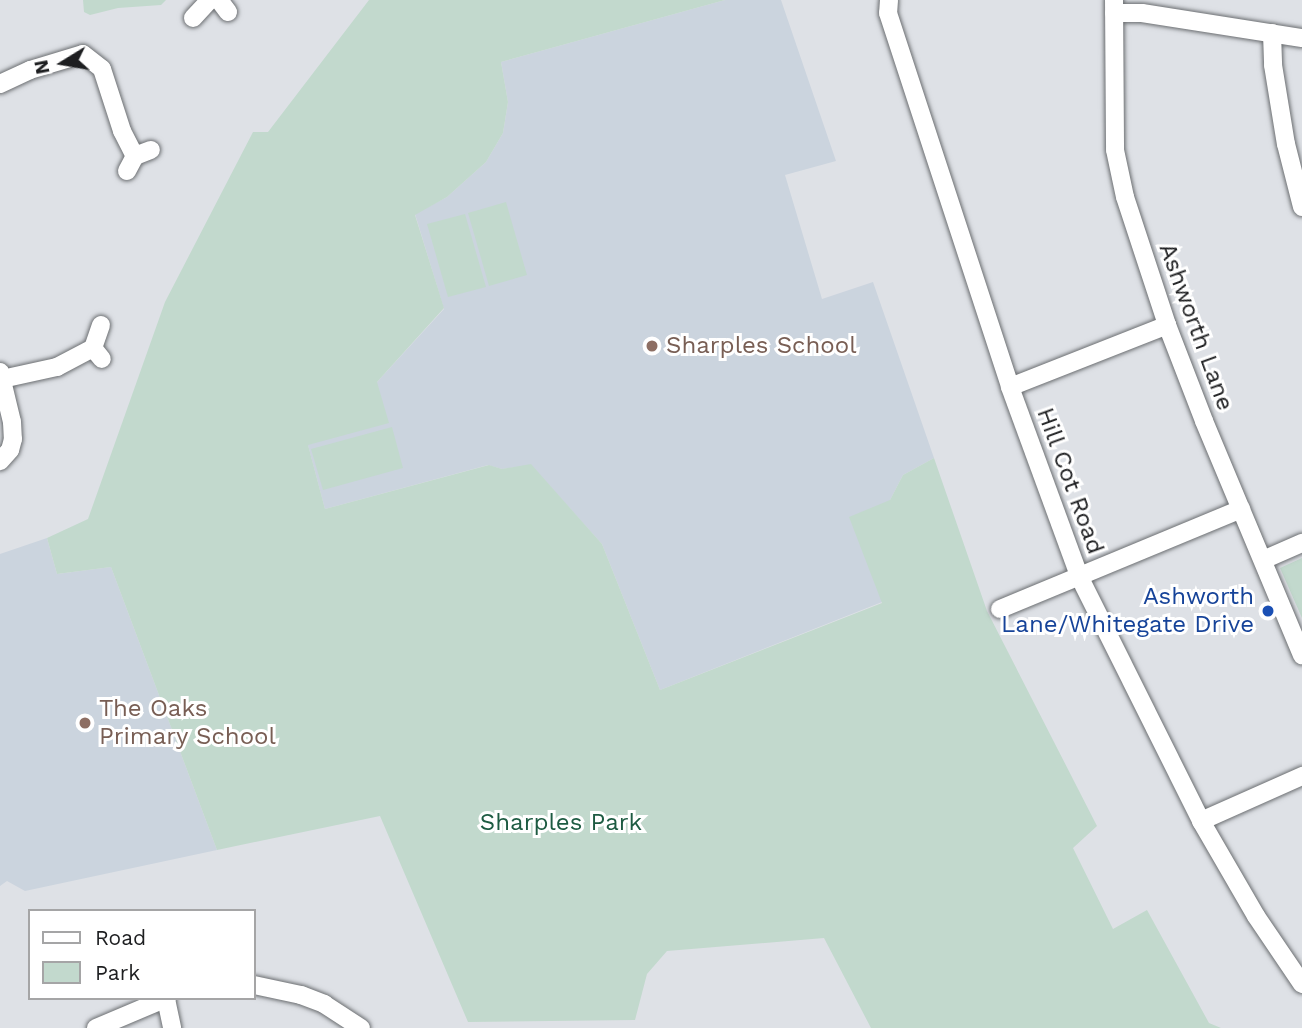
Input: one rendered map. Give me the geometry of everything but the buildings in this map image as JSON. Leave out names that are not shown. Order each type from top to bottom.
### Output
[{"type":"street","points":[[194,18],[210,0]]},
{"type":"street","name":"Hill Cot Road","points":[[889,0],[888,13],[1010,387],[1079,576],[1201,821],[1255,916],[1302,984]]},
{"type":"street","points":[[1114,6],[1142,13],[1302,38]]},
{"type":"street","name":"Ashworth Lane","points":[[1114,6],[1115,150],[1125,197],[1167,325],[1302,655]]},
{"type":"street","points":[[1272,33],[1273,65],[1284,130],[1302,207]]},
{"type":"street","points":[[0,84],[30,69],[83,54],[102,69],[122,131],[138,159]]},
{"type":"street","points":[[5,456],[12,422],[1,375],[57,367],[97,354],[101,325]]},
{"type":"street","points":[[1010,387],[1167,325]]},
{"type":"street","points":[[1000,609],[1241,509]]},
{"type":"street","points":[[1263,560],[1302,543]]},
{"type":"street","points":[[1201,821],[1302,776]]},
{"type":"street","points":[[256,985],[301,995],[324,1004],[361,1028]]},
{"type":"street","points":[[96,1028],[165,1000]]},
{"type":"street","points":[[167,1000],[172,1028]]},
{"type":"shaded area","name":"Sharples School","points":[[725,0],[781,0],[836,161],[785,175],[822,299],[873,282],[934,458],[903,475],[890,500],[882,602],[660,690],[602,544],[531,465],[502,469],[488,465],[325,509],[297,404],[377,382],[444,309],[415,214],[447,197],[486,162],[503,133],[508,102],[501,62]]},
{"type":"shaded area","name":"The Oaks Primary School","points":[[47,538],[57,574],[111,567],[217,850],[25,891],[7,881],[0,886],[0,554]]},
{"type":"green space","points":[[83,0],[166,0],[161,5],[118,8],[90,15],[84,12]]},
{"type":"green space","name":"Sharples Park","points":[[369,0],[725,0],[501,62],[508,102],[503,133],[486,162],[447,197],[415,215],[444,308],[377,382],[389,423],[308,445],[325,509],[489,465],[502,469],[531,464],[602,544],[660,690],[882,603],[849,517],[890,500],[903,475],[934,458],[987,611],[1097,826],[1073,848],[1113,929],[1147,910],[1209,1023],[1221,1028],[871,1028],[824,938],[667,951],[647,974],[635,1020],[468,1022],[380,816],[217,850],[111,567],[57,574],[47,538],[88,519],[165,302],[253,132],[268,132]]},
{"type":"green space","points":[[506,202],[527,275],[489,286],[468,213]]},
{"type":"green space","points":[[465,214],[486,287],[448,297],[427,224]]},
{"type":"green space","points":[[392,427],[403,468],[323,490],[311,449]]},
{"type":"green space","points":[[1302,558],[1302,618],[1280,568]]},
{"type":"place","name":"Sharples School","points":[[652,346]]},
{"type":"place","name":"Ashworth Lane/Whitegate Drive","points":[[1268,611]]},
{"type":"place","name":"The Oaks Primary School","points":[[85,723]]}]
